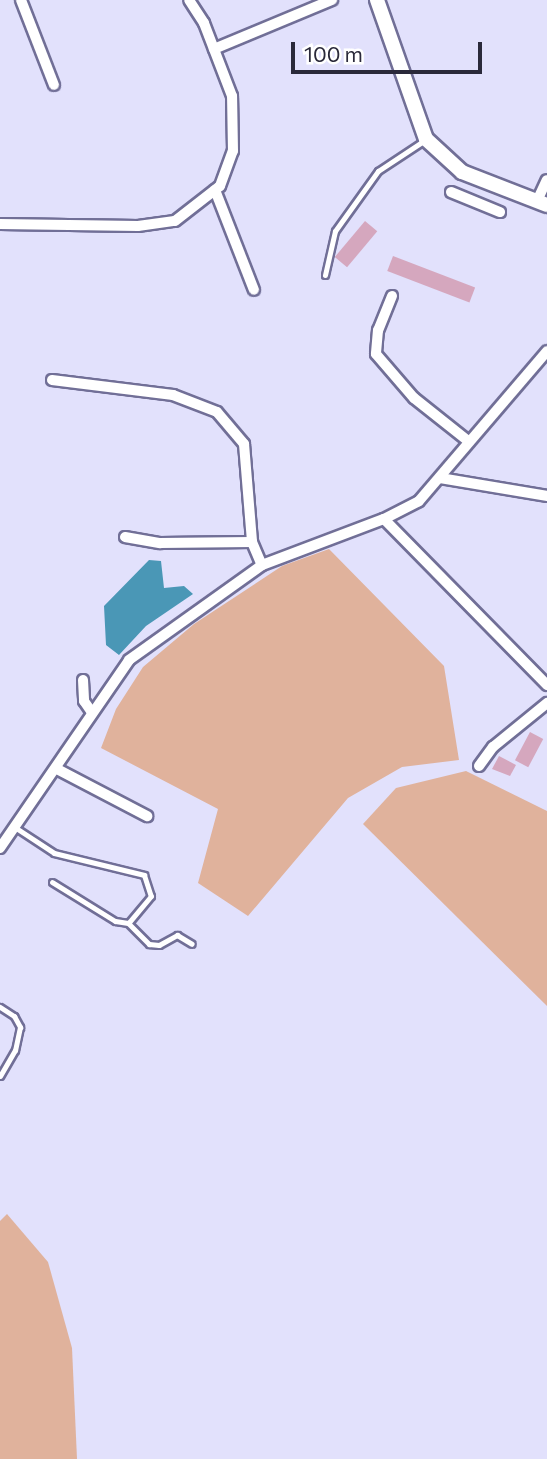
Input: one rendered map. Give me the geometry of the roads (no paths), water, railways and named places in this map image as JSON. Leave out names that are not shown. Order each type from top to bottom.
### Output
[{"type":"street","points":[[21,0],[54,85]]},
{"type":"street","points":[[0,224],[138,226],[175,221],[215,190],[229,167],[234,131],[232,96],[214,49],[189,0]]},
{"type":"street","points":[[214,49],[332,0]]},
{"type":"street","points":[[377,0],[426,139],[445,160],[488,184],[542,203],[547,180]]},
{"type":"street","points":[[482,203],[488,184]]},
{"type":"street","points":[[215,190],[254,290]]},
{"type":"street","points":[[451,192],[500,212]]},
{"type":"street","points":[[392,296],[379,330],[376,354],[391,376],[468,441]]},
{"type":"street","points":[[0,848],[57,769],[91,712],[130,660],[262,565],[384,519],[419,501],[547,351]]},
{"type":"street","points":[[52,380],[173,395],[217,412],[244,444],[251,542],[262,565]]},
{"type":"street","points":[[440,478],[547,495]]},
{"type":"street","points":[[384,519],[547,685]]},
{"type":"street","points":[[125,537],[160,542],[251,542]]},
{"type":"street","points":[[83,680],[84,701],[91,712]]},
{"type":"street","points":[[479,766],[493,747],[547,703]]},
{"type":"street","points":[[57,769],[146,816]]},
{"type":"lane","points":[[325,275],[335,231],[378,171],[426,139]]},
{"type":"lane","points":[[16,828],[54,853],[144,875],[151,896],[128,923]]},
{"type":"lane","points":[[52,882],[115,921],[128,923],[149,944],[159,945],[177,935],[192,944]]},
{"type":"lane","points":[[0,1007],[14,1016],[20,1027],[15,1050],[0,1076]]},
{"type":"water","points":[[149,560],[161,561],[164,588],[184,586],[193,594],[146,626],[119,655],[106,645],[104,606]]}]
